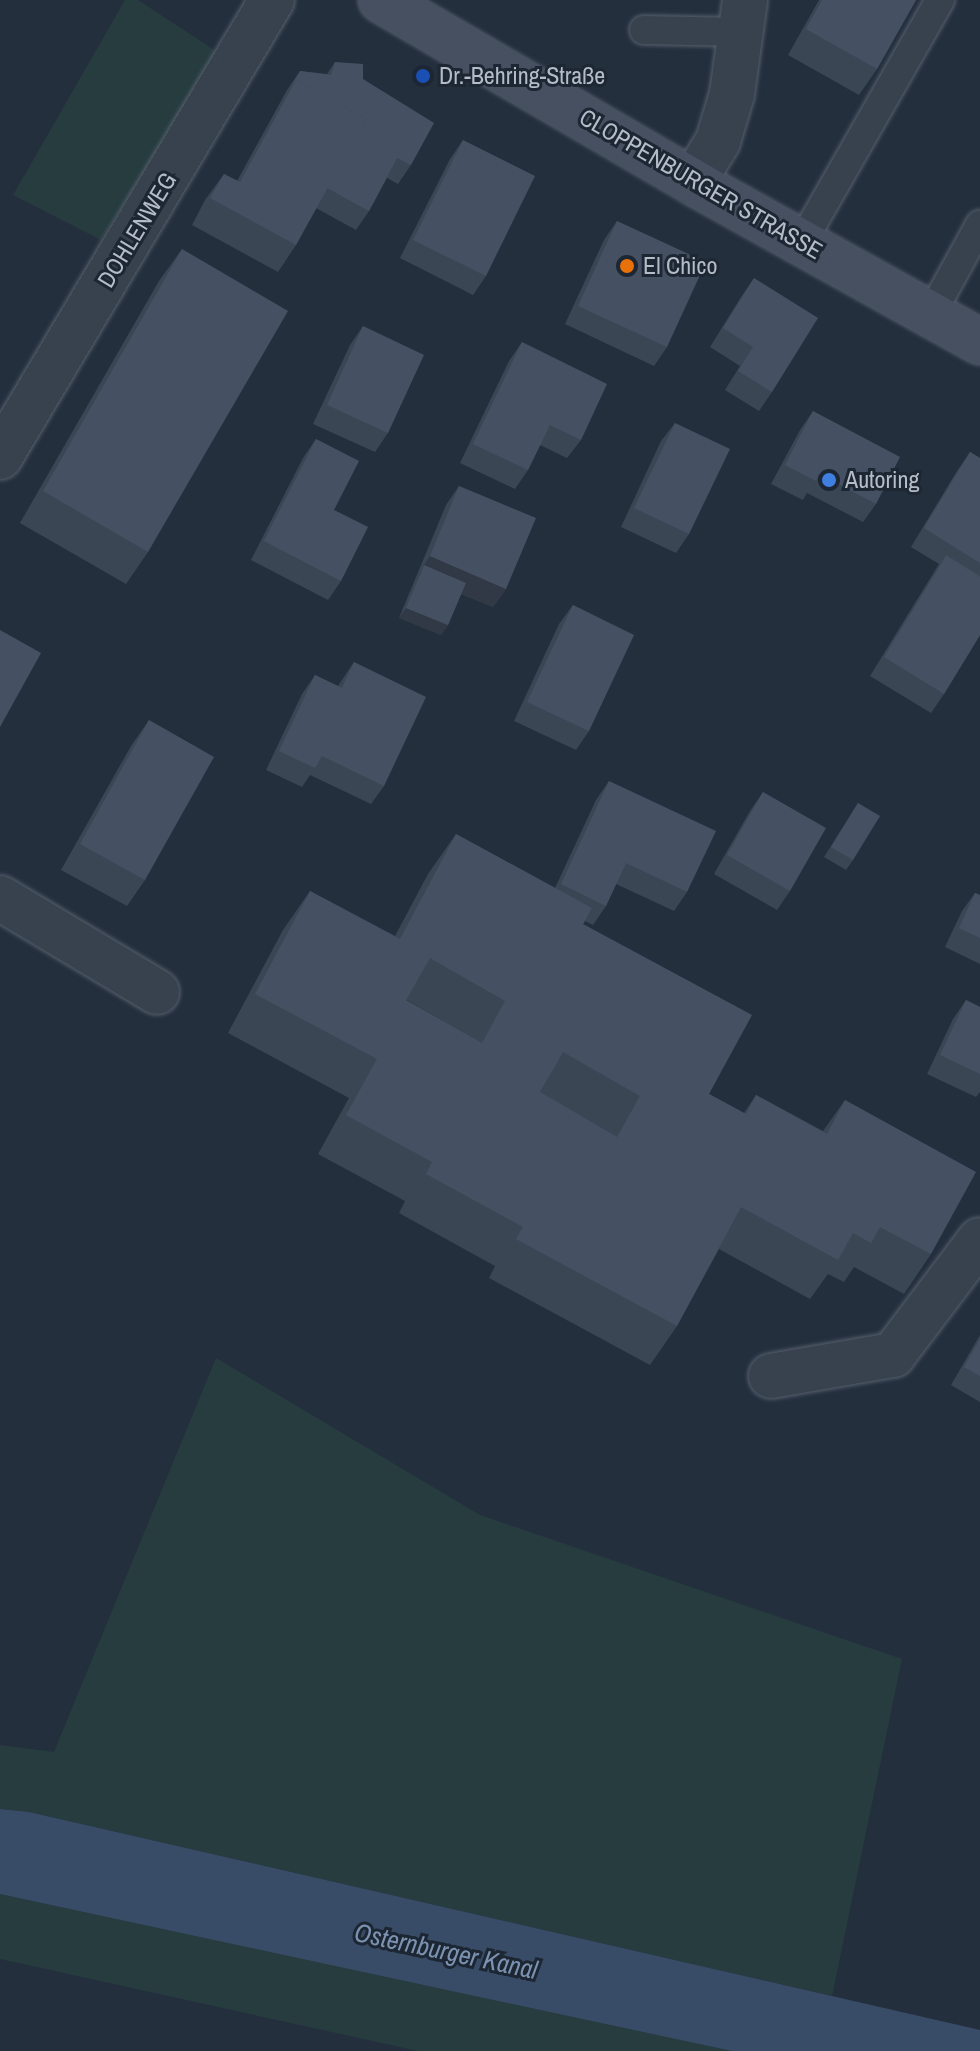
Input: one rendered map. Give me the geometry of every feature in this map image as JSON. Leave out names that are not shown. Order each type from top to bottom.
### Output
[{"type":"main road","name":"CLOPPENBURGER STRASSE","points":[[381,0],[693,182],[980,342]]},
{"type":"street","name":"DOHLENWEG","points":[[0,457],[272,0]]},
{"type":"street","points":[[693,182],[718,141],[732,94],[743,16]]},
{"type":"street","points":[[0,898],[157,992]]},
{"type":"street","points":[[771,1376],[893,1355],[980,1240]]},
{"type":"lane","points":[[802,242],[940,0]]},
{"type":"lane","points":[[644,30],[743,16]]},
{"type":"lane","points":[[931,314],[980,225]]},
{"type":"green space","points":[[125,0],[138,0],[219,53],[101,240],[13,195]]},
{"type":"green space","points":[[216,1358],[480,1515],[902,1659],[832,1996],[29,1812],[0,1809],[0,1745],[54,1752]]},
{"type":"green space","points":[[0,1894],[732,2051],[418,2051],[0,1959]]},
{"type":"water","name":"Osternburger Kanal","points":[[0,1809],[29,1812],[980,2030],[980,2051],[732,2051],[0,1894]]},
{"type":"building","points":[[822,0],[916,0],[877,69],[806,29]]},
{"type":"building","points":[[335,62],[363,64],[363,79],[434,123],[411,165],[397,158],[369,211],[327,188],[366,119],[296,80],[291,87],[300,71],[331,75]]},
{"type":"building","points":[[296,80],[366,119],[296,245],[210,198],[224,174],[240,182]]},
{"type":"building","points":[[463,140],[535,176],[486,276],[413,240]]},
{"type":"building","points":[[617,221],[706,262],[667,347],[578,306]]},
{"type":"building","points":[[182,249],[288,311],[148,552],[43,491]]},
{"type":"building","points":[[754,278],[818,318],[772,392],[738,371],[753,347],[723,328]]},
{"type":"building","points":[[363,326],[424,355],[388,433],[327,405]]},
{"type":"building","points":[[522,342],[607,384],[581,440],[550,425],[528,470],[473,444]]},
{"type":"building","points":[[813,411],[900,457],[876,504],[819,474],[816,481],[785,465]]},
{"type":"building","points":[[675,423],[730,449],[689,534],[634,508]]},
{"type":"building","points":[[316,439],[359,461],[334,510],[368,527],[341,581],[264,541]]},
{"type":"building","points":[[970,452],[980,458],[980,563],[924,528]]},
{"type":"building","points":[[459,486],[536,518],[506,589],[430,556]]},
{"type":"building","points":[[946,556],[980,577],[980,635],[944,694],[884,657]]},
{"type":"building","points":[[424,565],[466,583],[448,625],[406,608]]},
{"type":"building","points":[[573,605],[634,635],[589,731],[527,702]]},
{"type":"building","points":[[0,630],[41,653],[0,727]]},
{"type":"building","points":[[354,662],[426,697],[384,786],[322,756],[315,768],[279,751],[315,675],[342,688]]},
{"type":"building","points":[[149,720],[214,757],[145,880],[80,844]]},
{"type":"building","points":[[609,781],[716,831],[687,892],[626,863],[606,906],[561,884]]},
{"type":"building","points":[[763,792],[826,828],[790,891],[727,855]]},
{"type":"building","points":[[858,803],[880,816],[853,860],[831,847]]},
{"type":"building","points":[[456,834],[592,908],[583,924],[752,1015],[709,1094],[746,1114],[756,1095],[827,1134],[845,1100],[976,1172],[931,1254],[880,1227],[871,1243],[853,1233],[838,1260],[741,1207],[677,1326],[516,1239],[523,1227],[426,1174],[432,1162],[346,1115],[377,1059],[255,994],[310,891],[400,939]],"holes":[[[430,958],[505,1001],[482,1043],[406,1000]],[[563,1052],[640,1096],[617,1137],[540,1092]]]},
{"type":"building","points":[[975,893],[980,895],[980,938],[959,928]]},
{"type":"building","points":[[966,1000],[980,1007],[980,1074],[940,1055]]},
{"type":"building","points":[[980,1339],[980,1376],[964,1367]]},
{"type":"place","name":"Dr.-Behring-Straße","points":[[423,76]]},
{"type":"place","name":"El Chico","points":[[627,266]]},
{"type":"place","name":"Autoring","points":[[829,480]]}]
